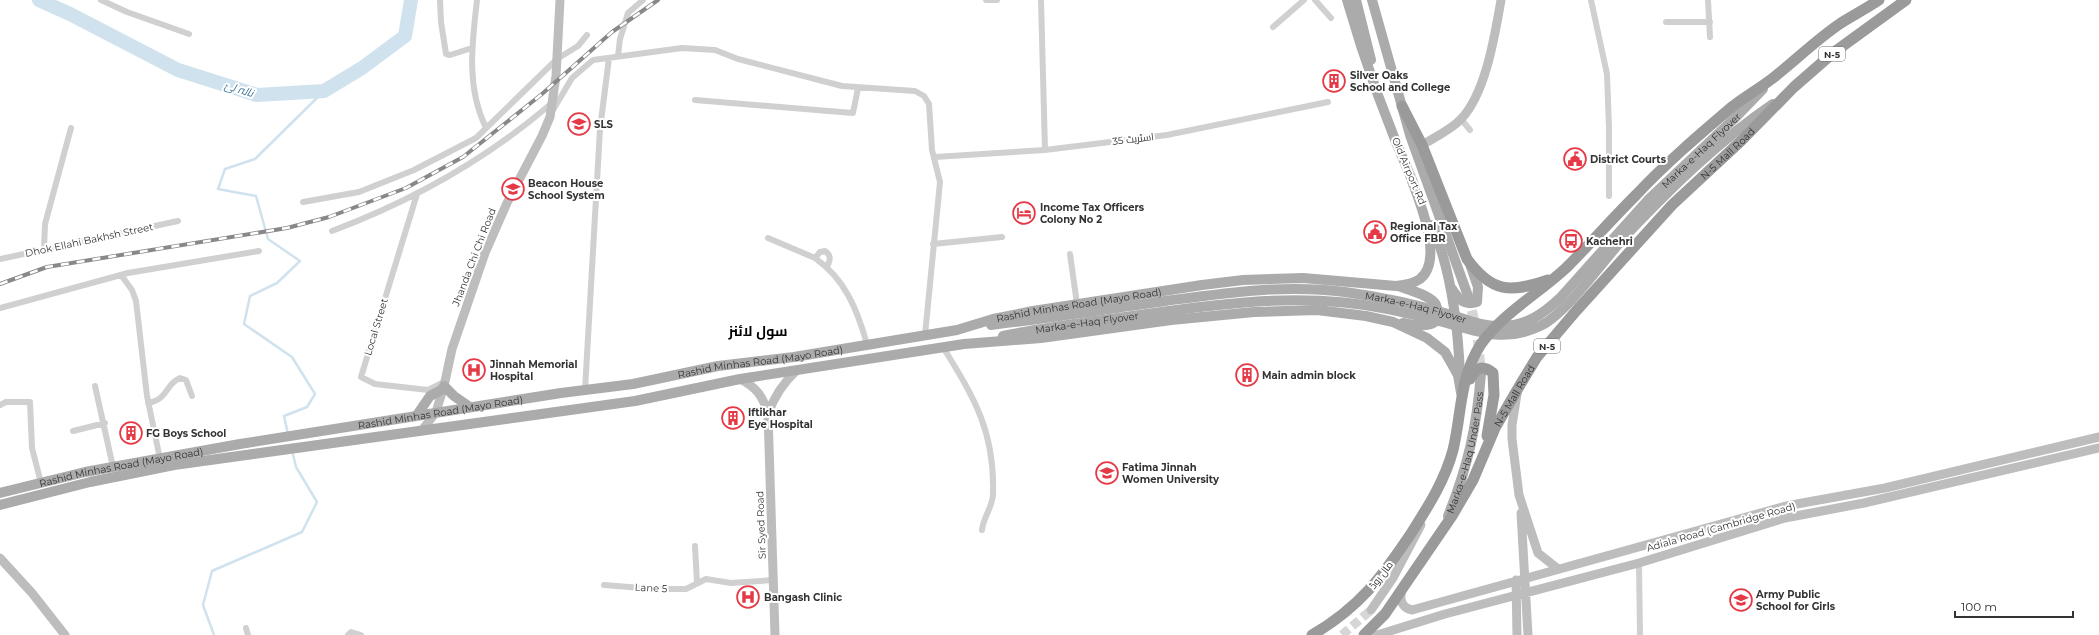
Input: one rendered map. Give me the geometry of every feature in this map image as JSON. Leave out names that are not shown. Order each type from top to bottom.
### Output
[{"type":"highway","name":"N-5","points":[[1774,77],[1841,23],[1879,0]]},
{"type":"highway","name":"N-5","points":[[1784,97],[1812,70],[1906,0]]},
{"type":"highway","points":[[1461,393],[1480,347],[1490,332],[1507,316],[1556,277],[1636,194],[1699,135],[1735,104],[1774,77]]},
{"type":"highway","name":"N-5 Mall Road","points":[[1364,635],[1385,614],[1442,531],[1473,480],[1486,446],[1537,358],[1561,328],[1672,205],[1741,141],[1784,97]]},
{"type":"highway","points":[[1402,106],[1422,145],[1468,259],[1475,269],[1486,279],[1500,287],[1511,290],[1525,288],[1556,277]]},
{"type":"highway","points":[[1461,393],[1475,370],[1484,368],[1493,374],[1494,395],[1486,446]]},
{"type":"highway","name":"مال روڈ","points":[[1312,635],[1347,612],[1367,594],[1385,572],[1433,499],[1445,476],[1453,447],[1461,393]]},
{"type":"main road","name":"Jhanda Chi Chi Road","points":[[423,429],[436,412],[452,349],[485,253],[507,203],[542,136],[550,117],[553,102],[560,0]]},
{"type":"main road","name":"Old Airport Rd","points":[[1347,0],[1360,46],[1378,97],[1412,181],[1437,237],[1451,288],[1459,355],[1461,393]]},
{"type":"main road","points":[[1356,0],[1366,36],[1378,97]]},
{"type":"main road","points":[[1372,0],[1402,106],[1468,296]]},
{"type":"main road","points":[[1422,145],[1461,119],[1477,95],[1491,52],[1501,0]]},
{"type":"main road","name":"Marka-e-Haq Flyover","points":[[964,344],[1035,330],[1194,307],[1286,299],[1354,303],[1431,319],[1473,332],[1511,335],[1528,331],[1544,324],[1648,200],[1736,117],[1774,77]]},
{"type":"main road","name":"Marka-e-Haq Flyover","points":[[957,330],[1214,294],[1294,289],[1330,290],[1379,297],[1473,322],[1502,326],[1518,324],[1545,312],[1575,288],[1630,231],[1694,169],[1733,134],[1784,97]]},
{"type":"main road","name":"Rashid Minhas Road (Mayo Road)","points":[[0,493],[114,467],[266,440],[436,412],[633,384],[718,366],[794,357],[957,330],[993,319],[1077,304],[1202,285],[1277,278],[1334,279],[1396,286],[1410,284],[1421,278],[1426,270],[1429,259],[1430,232],[1412,181]]},
{"type":"main road","points":[[1451,288],[1463,303],[1468,305],[1477,302],[1478,287],[1468,259]]},
{"type":"main road","points":[[1393,322],[1429,324],[1435,322],[1438,317],[1438,309],[1435,303],[1425,296],[1396,286]]},
{"type":"main road","name":"Rashid Minhas Road (Mayo Road)","points":[[0,505],[90,482],[174,464],[635,401],[740,380],[918,353],[943,347],[1041,338],[1205,316],[1292,309],[1338,312],[1393,322],[1427,338],[1445,352],[1458,375],[1461,393]]},
{"type":"main road","name":"Sir Syed Road","points":[[768,414],[772,401],[796,371]]},
{"type":"main road","name":"Marka-e-Haq Under Pass","points":[[1442,531],[1460,484],[1471,449],[1478,410],[1481,373]]},
{"type":"main road","name":"Sir Syed Road","points":[[740,380],[750,384],[759,392],[765,402],[768,414],[775,635]]},
{"type":"main road","points":[[417,415],[430,396],[444,385],[454,396],[470,407]]},
{"type":"main road","points":[[1520,385],[1515,406],[1512,439],[1519,495],[1526,577],[1528,635]]},
{"type":"main road","name":"Adiala Road (Cambridge Road)","points":[[1402,590],[1400,596],[1402,604],[1406,609],[1412,610],[1526,577],[1786,506],[1892,486],[2099,437]]},
{"type":"main road","name":"Adiala Road (Cambridge Road)","points":[[1377,635],[1445,614],[1639,563],[1785,518],[1864,503],[2099,448]]},
{"type":"main road","points":[[1519,495],[1538,553],[1558,569]]},
{"type":"main road","points":[[1371,610],[1414,540],[1433,499]]},
{"type":"main road","points":[[0,558],[32,593],[65,635]]},
{"type":"main road","points":[[1516,580],[1517,635]]},
{"type":"street","points":[[101,0],[127,12],[189,34]]},
{"type":"street","points":[[440,0],[441,22],[446,54],[450,55],[472,48]]},
{"type":"street","points":[[477,0],[471,66],[475,98],[486,128]]},
{"type":"street","points":[[618,56],[620,39],[628,13],[643,0]]},
{"type":"street","points":[[986,0],[997,0]]},
{"type":"street","points":[[1041,0],[1045,150]]},
{"type":"street","points":[[1273,27],[1304,0]]},
{"type":"street","points":[[1315,0],[1331,18]]},
{"type":"street","points":[[1592,0],[1607,74],[1609,196]]},
{"type":"street","points":[[1708,0],[1710,37]]},
{"type":"street","points":[[1666,22],[1710,22]]},
{"type":"street","points":[[303,202],[359,192],[407,172],[476,138],[556,59],[578,46],[587,35]]},
{"type":"street","points":[[550,117],[572,78],[593,60],[682,48],[715,50],[738,59],[842,86],[915,91],[924,96],[929,104],[932,150],[935,157],[940,182],[925,335]]},
{"type":"street","points":[[586,390],[600,129],[609,58]]},
{"type":"street","points":[[695,100],[853,113],[858,88]]},
{"type":"street","points":[[332,231],[366,218],[417,194],[487,153],[519,130],[553,102]]},
{"type":"street","name":"اسٹریٹ 35","points":[[935,157],[1045,150],[1167,135],[1328,102]]},
{"type":"street","points":[[1461,119],[1470,130]]},
{"type":"street","points":[[44,249],[46,224],[71,128]]},
{"type":"street","name":"Local Street","points":[[417,194],[361,378],[375,384],[428,390],[444,385]]},
{"type":"street","name":"Dhok Ellahi Bakhsh Street","points":[[0,259],[178,221]]},
{"type":"street","points":[[933,244],[1002,237]]},
{"type":"street","points":[[768,238],[815,258],[840,280],[853,302],[867,344]]},
{"type":"street","points":[[815,258],[820,252],[825,251],[830,257],[827,267]]},
{"type":"street","points":[[0,308],[121,275],[258,252]]},
{"type":"street","points":[[1070,254],[1077,304]]},
{"type":"street","points":[[121,275],[132,290],[136,301],[148,403],[160,459]]},
{"type":"street","points":[[943,347],[966,385],[984,422],[988,436],[992,462],[993,497],[982,530]]},
{"type":"street","points":[[148,403],[160,400],[171,384],[180,378],[186,380],[192,396]]},
{"type":"street","points":[[95,386],[105,423],[114,467]]},
{"type":"street","points":[[0,405],[6,402],[30,402],[32,448],[41,483]]},
{"type":"street","points":[[73,432],[105,423]]},
{"type":"street","points":[[695,546],[698,583]]},
{"type":"street","points":[[1639,563],[1640,635]]},
{"type":"street","name":"Lane 5","points":[[604,585],[686,589],[706,579],[731,583],[774,580]]},
{"type":"street","points":[[246,628],[248,635]]},
{"type":"street","points":[[348,635],[351,632],[355,632],[361,635]]},
{"type":"waterway","name":"نالہ لئ","points":[[39,0],[70,14],[178,70],[257,95],[324,91],[362,68],[405,36],[411,0]]},
{"type":"waterway","points":[[288,434],[284,416],[307,407],[315,394],[292,357],[244,324],[250,296],[277,283],[300,261],[268,239],[256,196],[218,189],[225,169],[255,159],[324,91]]},
{"type":"waterway","points":[[214,635],[203,605],[212,571],[302,532],[317,502],[296,467],[292,450]]},
{"type":"tunnel","points":[[1468,296],[1477,331],[1481,373]]},
{"type":"tunnel","points":[[1342,635],[1371,610]]},
{"type":"railway","points":[[0,284],[47,267],[287,228],[329,217],[406,188],[463,157],[542,94],[612,32],[658,0]]},
{"type":"place","name":"Silver Oaks School and College","points":[[1334,81]]},
{"type":"place","name":"SLS","points":[[579,124]]},
{"type":"place","name":"District Courts","points":[[1575,159]]},
{"type":"place","name":"Beacon House School System","points":[[513,189]]},
{"type":"place","name":"Income Tax Officers Colony No 2","points":[[1024,213]]},
{"type":"place","name":"Regional Tax Office FBR","points":[[1375,232]]},
{"type":"place","name":"Kachehri","points":[[1571,241]]},
{"type":"place","name":"Jinnah Memorial Hospital","points":[[474,370]]},
{"type":"place","name":"Main admin block","points":[[1247,375]]},
{"type":"place","name":"Iftikhar Eye Hospital","points":[[733,418]]},
{"type":"place","name":"FG Boys School","points":[[131,433]]},
{"type":"place","name":"Fatima Jinnah Women University","points":[[1107,473]]},
{"type":"place","name":"Bangash Clinic","points":[[748,597]]},
{"type":"place","name":"Army Public School for Girls","points":[[1741,600]]},
{"type":"district","name":"سول لائنز","points":[[758,331]]}]
